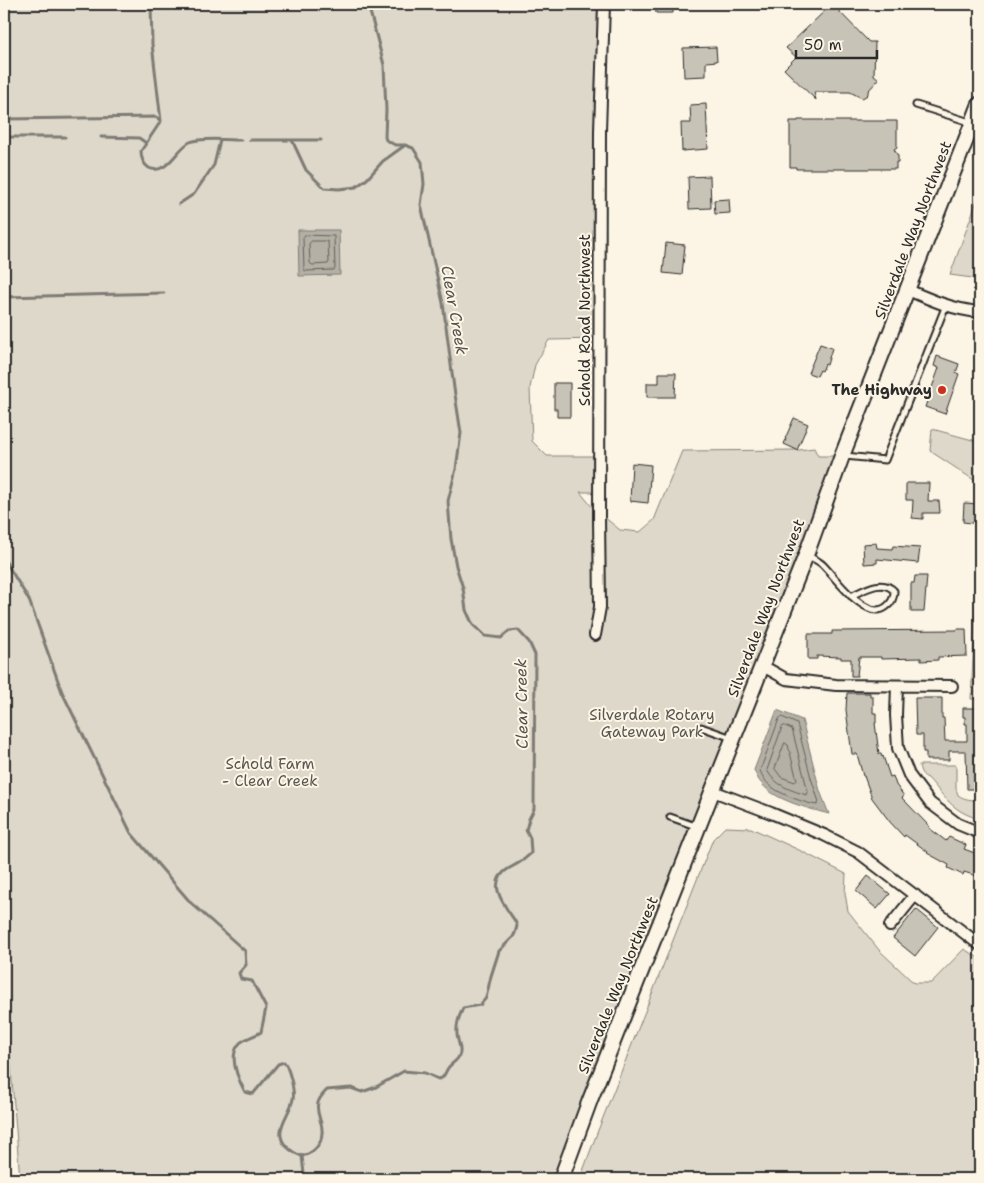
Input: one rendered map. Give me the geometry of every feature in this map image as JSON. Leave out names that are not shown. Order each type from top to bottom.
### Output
[{"type":"main road","name":"Silverdale Way Northwest","points":[[561,1179],[590,1100],[806,554],[842,456],[980,104]]},
{"type":"street","name":"Schold Road Northwest","points":[[594,635],[600,607],[600,131],[604,4]]},
{"type":"street","points":[[908,290],[955,308],[980,312]]},
{"type":"street","points":[[762,665],[786,679],[836,685],[952,686]]},
{"type":"street","points":[[897,686],[898,748],[908,775],[930,803],[958,824],[980,834]]},
{"type":"street","points":[[713,791],[771,812],[858,852],[979,942]]},
{"type":"street","points":[[890,926],[915,895]]},
{"type":"lane","points":[[916,105],[973,123]]},
{"type":"lane","points":[[842,456],[885,460],[946,305]]},
{"type":"lane","points":[[806,554],[821,563],[851,596],[874,610],[884,609],[891,604],[894,591],[890,586],[884,585],[873,587],[851,596]]},
{"type":"lane","points":[[701,727],[733,738]]},
{"type":"lane","points":[[670,817],[698,827]]},
{"type":"green space","name":"Schold Farm - Clear Creek","points":[[4,4],[604,4],[600,339],[549,340],[535,365],[530,388],[532,441],[547,456],[600,456],[599,492],[580,492],[593,508],[620,530],[640,532],[654,520],[682,451],[799,450],[814,448],[818,456],[842,456],[561,1179],[20,1179],[4,982]]},
{"type":"green space","points":[[980,192],[980,279],[950,275]]},
{"type":"green space","points":[[932,429],[980,442],[980,484],[930,451]]},
{"type":"green space","points":[[980,558],[980,699],[971,699],[978,560]]},
{"type":"green space","points":[[919,765],[956,765],[956,789],[958,795],[966,799],[980,800],[980,820],[952,805],[928,778],[923,775]]},
{"type":"green space","points":[[725,827],[751,828],[846,874],[845,893],[848,911],[879,950],[914,983],[931,983],[964,949],[980,959],[980,1179],[580,1179],[713,839]]},
{"type":"water","points":[[298,230],[339,230],[340,275],[299,276]]},
{"type":"water","points":[[777,710],[802,720],[820,791],[829,814],[803,807],[775,795],[757,777],[754,770]]},
{"type":"building","points":[[655,4],[673,4],[673,13],[656,13]]},
{"type":"building","points":[[832,4],[869,42],[875,42],[874,75],[879,79],[868,91],[868,94],[862,98],[850,92],[814,92],[816,100],[784,69],[796,57],[786,48]]},
{"type":"building","points":[[716,47],[717,61],[706,62],[706,76],[684,77],[683,48]]},
{"type":"building","points":[[706,104],[708,149],[682,151],[681,123],[691,123],[690,105]]},
{"type":"building","points":[[790,121],[897,121],[897,147],[894,149],[898,156],[896,169],[796,169],[796,167],[790,167]]},
{"type":"building","points":[[710,176],[711,208],[689,209],[688,177]]},
{"type":"building","points":[[729,199],[730,213],[715,214],[714,200]]},
{"type":"building","points":[[666,243],[685,245],[682,275],[663,273]]},
{"type":"building","points":[[820,344],[832,348],[827,365],[825,364],[817,376],[808,373]]},
{"type":"building","name":"The Highway","points":[[937,356],[959,364],[956,373],[959,374],[945,414],[925,407],[939,368],[934,366]]},
{"type":"building","points":[[659,373],[676,373],[675,397],[647,397],[647,383],[659,383]]},
{"type":"building","points":[[554,383],[570,383],[570,417],[557,417],[557,409],[554,409]]},
{"type":"building","points":[[794,418],[808,424],[797,450],[784,444]]},
{"type":"building","points":[[632,463],[651,465],[648,503],[630,501]]},
{"type":"building","points":[[906,483],[929,483],[928,501],[939,501],[940,513],[923,513],[923,519],[912,518],[913,500],[906,500]]},
{"type":"building","points":[[964,503],[980,504],[980,524],[963,522]]},
{"type":"building","points":[[876,543],[877,548],[892,549],[893,546],[920,548],[918,563],[877,559],[877,563],[864,564],[863,544]]},
{"type":"building","points":[[915,576],[927,576],[924,612],[911,612],[911,583],[914,583]]},
{"type":"building","points":[[966,629],[967,656],[938,657],[938,660],[921,661],[921,658],[881,659],[881,657],[859,657],[857,676],[851,676],[851,659],[817,656],[817,659],[808,659],[808,634],[832,634],[832,631]]},
{"type":"building","points":[[847,693],[870,693],[870,696],[873,696],[873,713],[876,713],[875,723],[879,754],[883,756],[890,777],[893,776],[896,785],[904,796],[902,798],[929,828],[946,841],[949,837],[966,845],[964,849],[980,855],[980,877],[964,872],[963,875],[948,868],[949,865],[927,853],[905,835],[904,837],[872,798],[857,754],[852,754],[846,710]]},
{"type":"building","points":[[915,698],[942,698],[945,741],[967,741],[967,724],[965,724],[965,717],[963,717],[963,708],[980,708],[980,789],[967,789],[966,751],[949,751],[949,760],[926,760],[926,752],[923,752],[923,735],[916,735]]},
{"type":"building","points":[[868,876],[890,894],[877,909],[856,891]]},
{"type":"building","points":[[916,909],[938,927],[915,956],[893,938]]},
{"type":"waterway","points":[[151,4],[152,44],[161,121],[141,151],[144,163],[149,168],[161,168],[185,145],[195,140],[241,140]]},
{"type":"waterway","name":"Clear Creek","points":[[302,1156],[316,1148],[321,1139],[322,1129],[317,1106],[320,1098],[327,1090],[351,1088],[362,1092],[376,1087],[404,1071],[425,1073],[438,1079],[444,1076],[448,1068],[458,1058],[460,1050],[457,1028],[461,1012],[463,1008],[480,1005],[486,998],[499,951],[515,933],[517,926],[499,895],[498,881],[501,875],[508,869],[531,853],[530,838],[526,830],[534,809],[535,655],[529,642],[518,630],[509,631],[501,638],[485,636],[473,625],[466,610],[463,588],[456,566],[451,539],[448,501],[456,469],[461,433],[443,303],[421,205],[424,184],[422,162],[413,148],[405,145],[395,145],[386,140],[384,65],[368,4]]},
{"type":"waterway","points":[[4,119],[156,117],[161,121]]},
{"type":"waterway","points":[[4,137],[65,137]]},
{"type":"waterway","points":[[101,137],[139,138],[146,143]]},
{"type":"waterway","points":[[179,204],[194,194],[214,165],[220,140]]},
{"type":"waterway","points":[[250,140],[321,140]]},
{"type":"waterway","points":[[292,140],[306,170],[324,188],[339,189],[356,187],[367,179],[383,161],[404,146]]},
{"type":"waterway","points":[[4,297],[164,293]]},
{"type":"waterway","points":[[4,559],[29,600],[62,692],[131,833],[191,903],[245,951],[246,965],[239,973],[241,979],[252,981],[266,1008],[261,1032],[242,1041],[236,1048],[234,1054],[235,1068],[245,1092],[253,1094],[278,1064],[284,1062],[290,1074],[293,1099],[283,1123],[281,1135],[286,1146],[302,1156]]},
{"type":"waterway","name":"Clear Creek","points":[[302,1156],[304,1174],[310,1178],[323,1179]]},
{"type":"place","name":"The Highway","points":[[942,390]]},
{"type":"park label","name":"Silverdale Rotary Gateway Park","points":[[652,724]]}]
